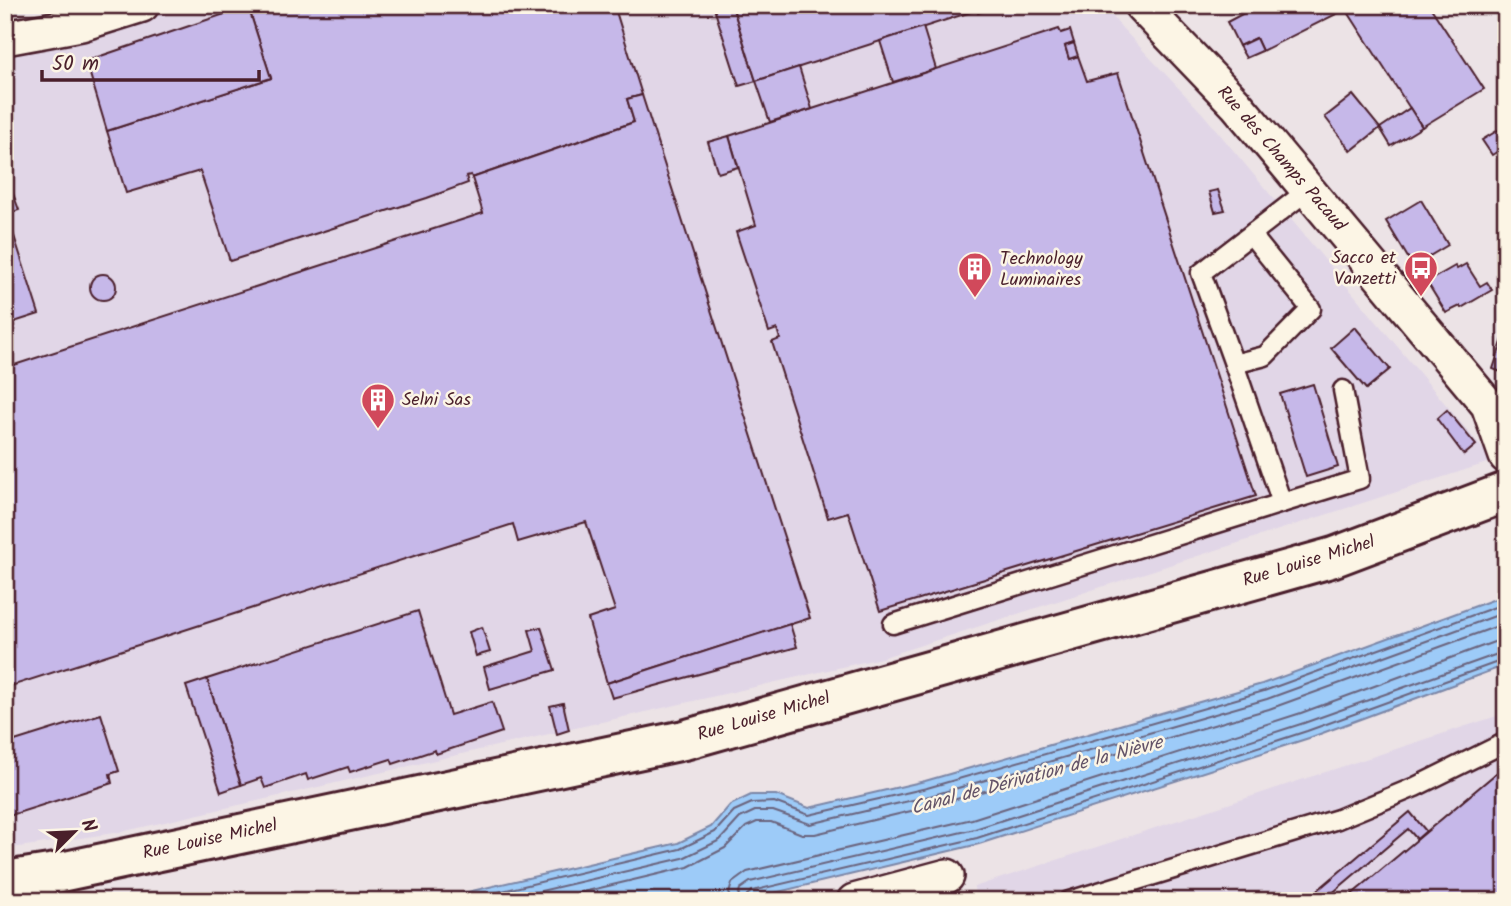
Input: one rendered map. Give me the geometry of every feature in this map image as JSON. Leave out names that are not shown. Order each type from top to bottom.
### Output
[{"type":"street","points":[[5,38],[82,24],[142,5]]},
{"type":"street","name":"Rue des Champs Pacaud","points":[[1158,10],[1488,405],[1504,443]]},
{"type":"street","name":"Rue Louise Michel","points":[[5,881],[70,870],[684,740],[1334,557],[1506,492]]},
{"type":"street","points":[[854,901],[947,876]]},
{"type":"lane","points":[[1282,503],[1201,272],[1308,190]]},
{"type":"lane","points":[[1234,365],[1265,356],[1311,309],[1257,242],[1254,232]]},
{"type":"lane","points":[[893,624],[1360,479],[1343,390]]},
{"type":"lane","points":[[1073,900],[1338,819],[1415,787],[1506,742]]},
{"type":"shaded area","points":[[188,5],[1103,5],[1203,114],[1493,461],[881,658],[121,832],[5,849],[5,51],[95,35]]},
{"type":"shaded area","points":[[1506,713],[1506,901],[976,901],[974,887]]},
{"type":"water","name":"Canal de Dérivation de la Nièvre","points":[[1506,595],[1506,665],[1309,738],[979,844],[740,901],[429,901],[678,843],[711,827],[730,805],[751,795],[776,795],[809,808],[925,781],[1262,684]]},
{"type":"building","points":[[614,5],[642,95],[627,99],[634,122],[472,178],[471,175],[466,176],[468,183],[427,198],[230,261],[200,171],[126,193],[107,131],[271,78],[248,6]]},
{"type":"building","points":[[713,5],[732,5],[756,81],[739,86]]},
{"type":"building","points":[[732,5],[1003,5],[978,13],[977,10],[756,81]]},
{"type":"building","points":[[1259,5],[1429,5],[1484,89],[1422,127],[1346,9],[1262,51],[1256,38],[1239,46],[1227,22]]},
{"type":"building","points":[[248,6],[271,78],[107,131],[86,61]]},
{"type":"building","points":[[923,27],[936,69],[893,82],[880,41]]},
{"type":"building","name":"Technology Luminaires","points":[[1059,29],[1061,33],[1070,30],[1074,43],[1065,46],[1069,59],[1078,56],[1087,81],[1118,73],[1256,496],[880,611],[848,512],[828,518],[772,342],[780,339],[777,329],[769,332],[736,232],[756,225],[729,136]]},
{"type":"building","points":[[1256,38],[1262,51],[1246,58],[1239,46]]},
{"type":"building","points":[[1074,43],[1078,56],[1069,59],[1065,46]]},
{"type":"building","points":[[799,67],[812,109],[770,122],[756,81]]},
{"type":"building","name":"Selni Sas","points":[[642,95],[810,618],[607,683],[588,619],[615,610],[586,522],[518,542],[513,524],[5,688],[5,368],[483,213],[472,178],[634,122],[627,99]]},
{"type":"building","points":[[1353,95],[1380,128],[1351,151],[1325,117]]},
{"type":"building","points":[[1410,108],[1422,127],[1391,146],[1380,128]]},
{"type":"building","points":[[1505,126],[1506,146],[1492,155],[1482,140]]},
{"type":"building","points":[[729,136],[738,167],[718,173],[708,142]]},
{"type":"building","points":[[1218,190],[1225,210],[1215,212],[1209,192]]},
{"type":"building","points":[[12,191],[19,210],[7,214],[39,314],[5,325],[5,193]]},
{"type":"building","points":[[1421,200],[1448,245],[1413,266],[1386,221]]},
{"type":"building","points":[[1466,264],[1480,286],[1487,282],[1492,290],[1461,308],[1460,306],[1446,313],[1427,282],[1455,266],[1457,269]]},
{"type":"building","points":[[103,274],[112,278],[116,287],[112,296],[103,300],[94,296],[90,287],[94,278]]},
{"type":"building","points":[[1355,327],[1390,369],[1366,389],[1331,348]]},
{"type":"building","points":[[1506,336],[1506,374],[1493,369]]},
{"type":"building","points":[[1313,384],[1338,467],[1306,477],[1280,394]]},
{"type":"building","points":[[1447,410],[1476,445],[1464,455],[1437,419]]},
{"type":"building","points":[[418,611],[450,715],[492,702],[502,732],[436,754],[435,750],[393,764],[391,759],[350,772],[348,767],[308,780],[306,774],[265,788],[261,778],[241,785],[207,679]]},
{"type":"building","points":[[790,624],[797,647],[612,698],[607,683]]},
{"type":"building","points":[[482,627],[490,652],[476,656],[469,632]]},
{"type":"building","points":[[541,627],[555,670],[490,689],[484,667],[535,651],[529,630]]},
{"type":"building","points":[[207,679],[241,785],[221,792],[186,686]]},
{"type":"building","points":[[563,703],[569,730],[557,734],[550,706]]},
{"type":"building","points":[[101,714],[119,771],[110,774],[112,783],[5,817],[5,744]]},
{"type":"building","points":[[1506,765],[1506,901],[1344,901]]},
{"type":"building","points":[[1410,812],[1426,831],[1417,839],[1408,829],[1323,901],[1305,901]]},
{"type":"place","name":"Sacco et Vanzetti","points":[[1421,298]]},
{"type":"place","name":"Technology Luminaires","points":[[975,299]]},
{"type":"place","name":"Selni Sas","points":[[378,430]]}]
